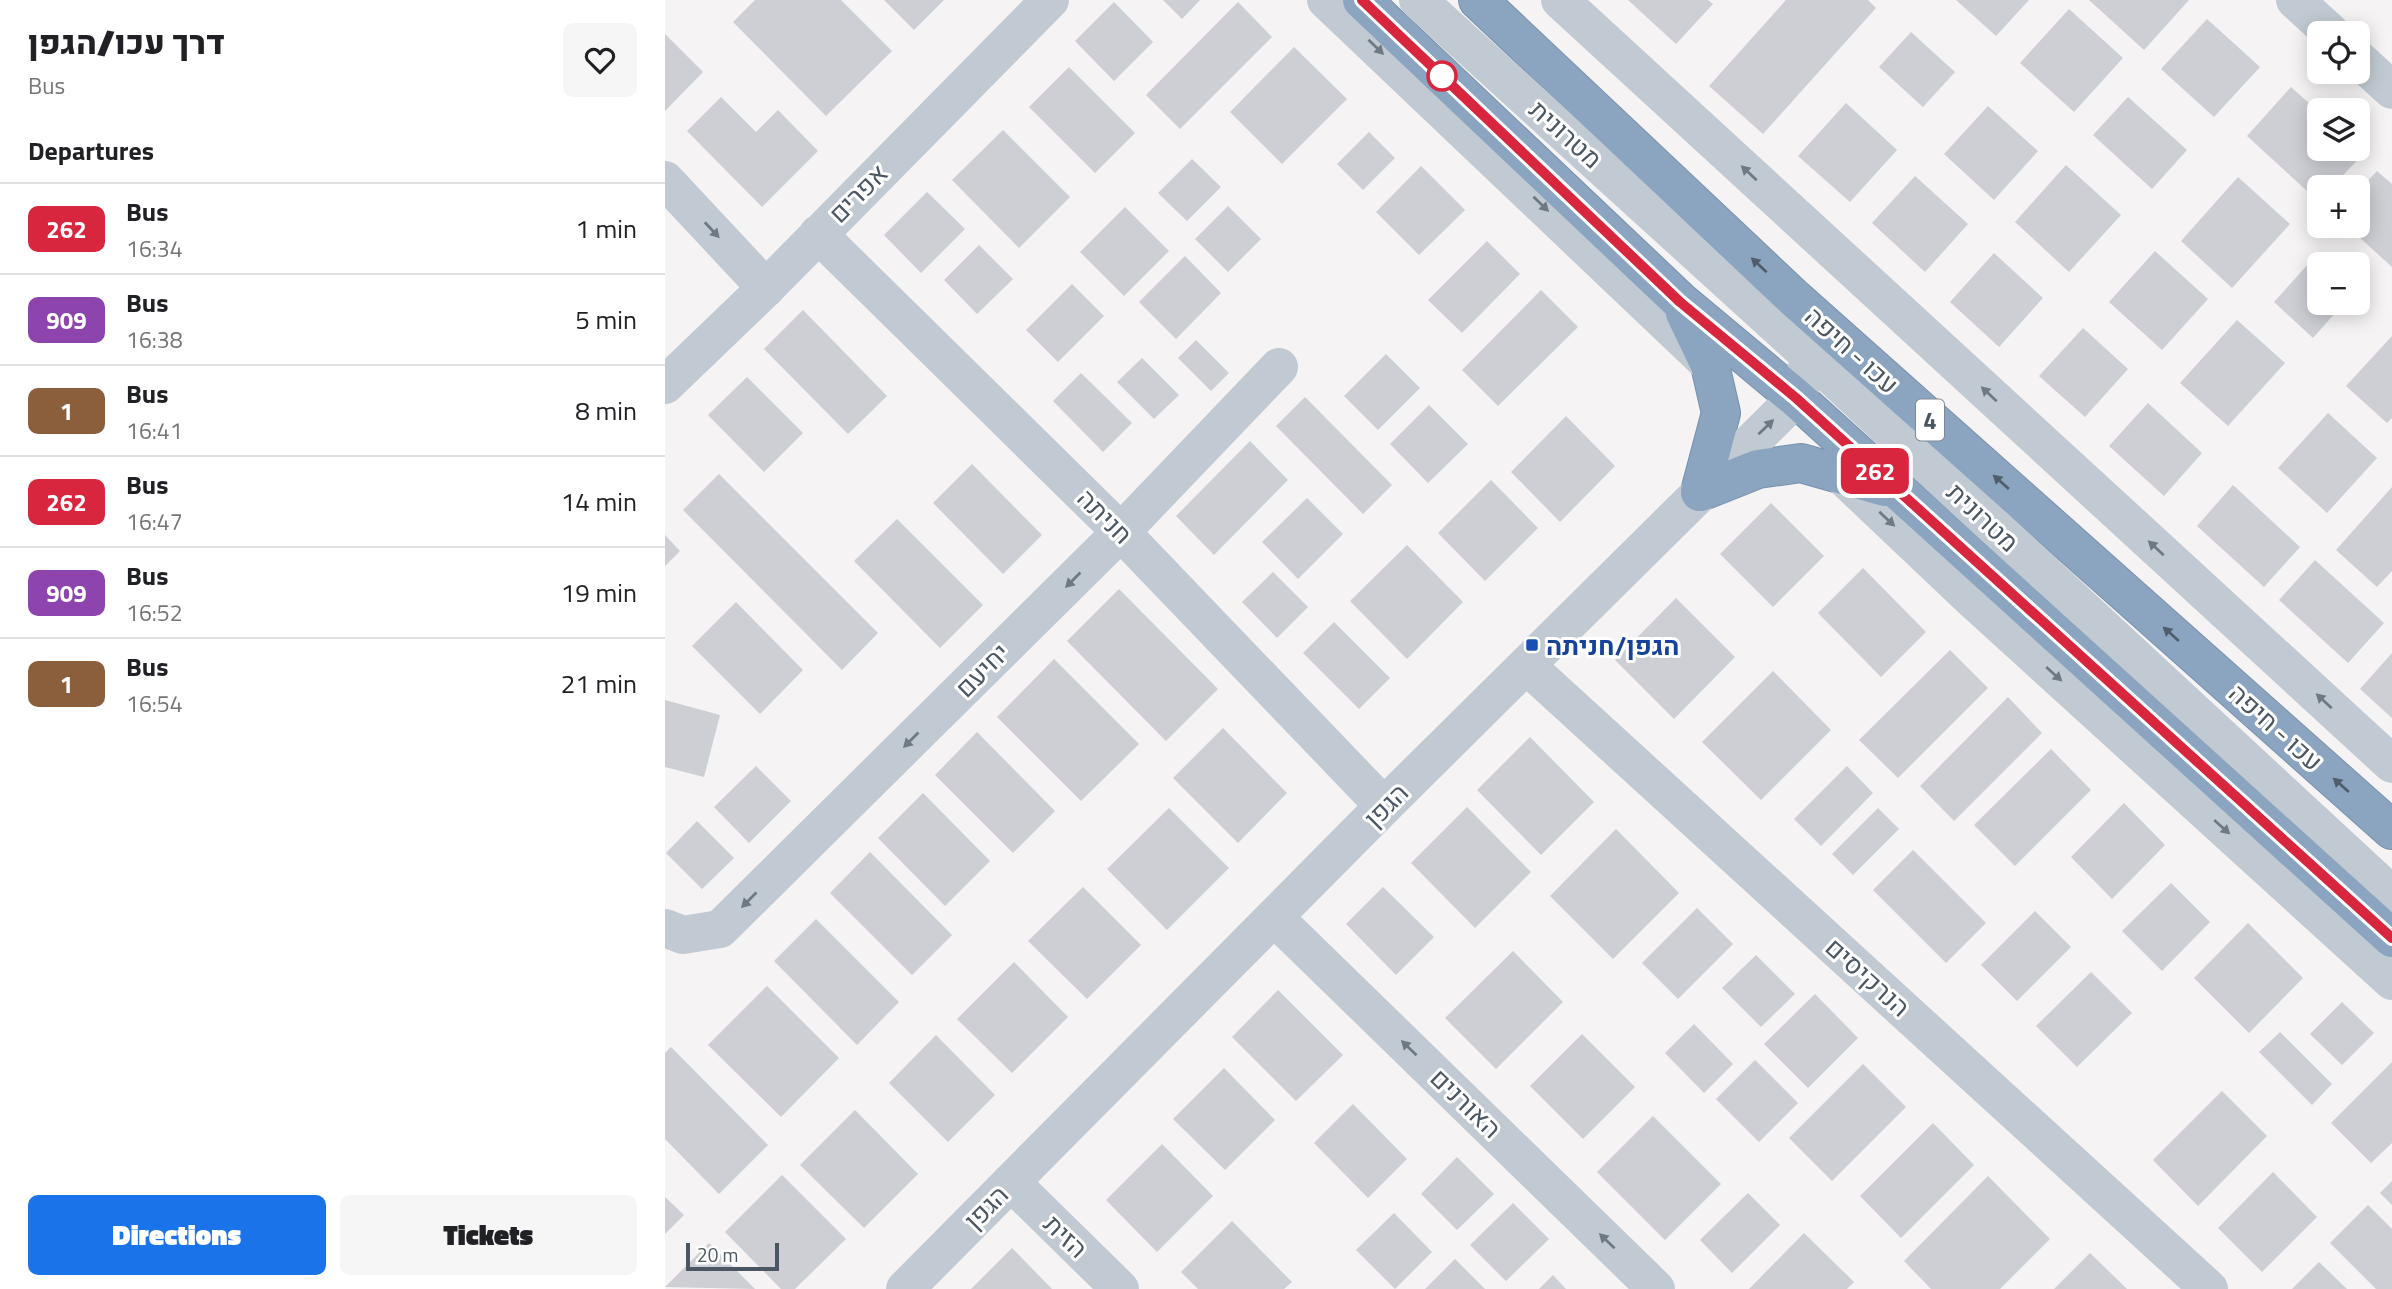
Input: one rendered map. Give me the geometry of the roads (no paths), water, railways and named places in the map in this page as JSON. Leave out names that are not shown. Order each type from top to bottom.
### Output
[{"type":"highway","points":[[1362,0],[1680,302],[1796,398],[1896,490],[1974,581],[2392,938]]},
{"type":"highway","name":"עכו - חיפה","points":[[1478,0],[1794,298],[2392,830]]},
{"type":"highway","points":[[1680,302],[1710,365],[1721,413],[1700,492]]},
{"type":"highway","points":[[1700,492],[1758,469],[1801,463],[1896,490]]},
{"type":"street","name":"אפרים","points":[[665,385],[766,288],[1049,0]]},
{"type":"street","points":[[1327,0],[1710,365]]},
{"type":"street","name":"מטרונית","points":[[1418,0],[1811,356],[2392,895]]},
{"type":"street","points":[[1560,0],[2392,764]]},
{"type":"street","points":[[2295,0],[2318,21]]},
{"type":"street","points":[[2370,70],[2392,90]]},
{"type":"street","points":[[665,180],[766,288]]},
{"type":"street","name":"חניתה","points":[[818,234],[1121,532],[1384,806]]},
{"type":"street","points":[[1794,298],[1811,356]]},
{"type":"street","name":"הגפן","points":[[905,1289],[1276,918],[1384,806],[1796,398],[1811,356]]},
{"type":"street","name":"יחיעם","points":[[665,928],[683,935],[720,929],[1121,532],[1279,367]]},
{"type":"street","points":[[1838,472],[1974,581],[2392,981]]},
{"type":"street","name":"הנרקיסים","points":[[1527,666],[2209,1289]]},
{"type":"street","name":"האורנים","points":[[1276,918],[1656,1289]]},
{"type":"street","name":"הזית","points":[[1011,1182],[1120,1289]]},
{"type":"place","name":"הגפן/חניתה","points":[[1532,645]]}]
